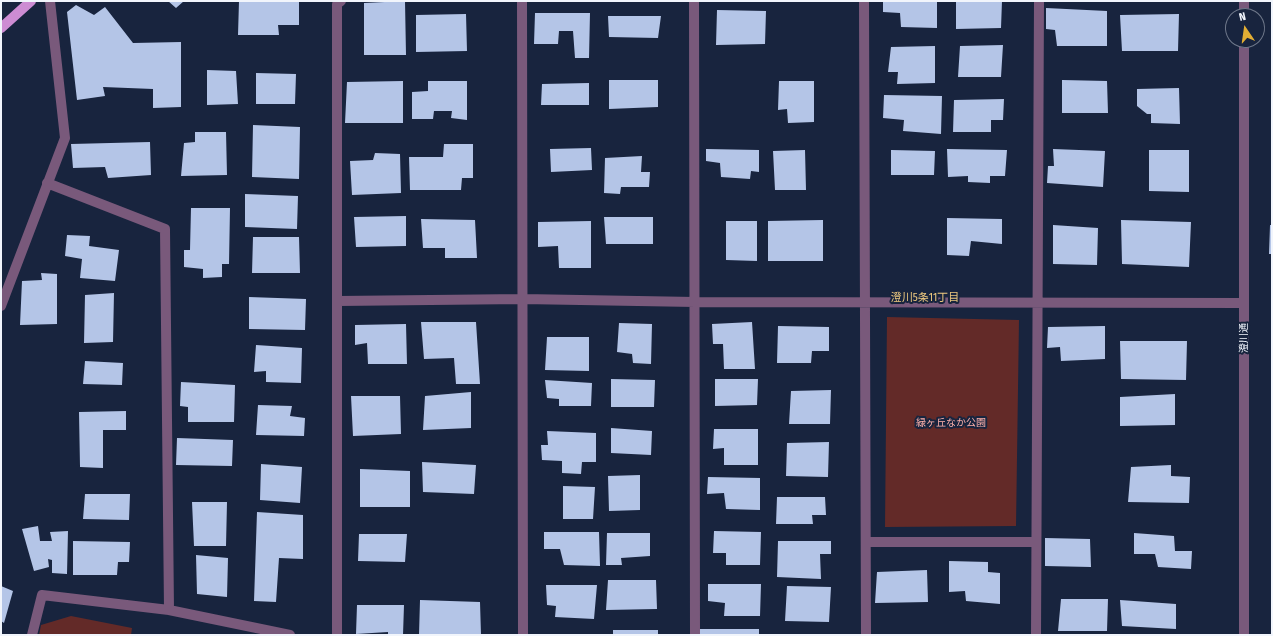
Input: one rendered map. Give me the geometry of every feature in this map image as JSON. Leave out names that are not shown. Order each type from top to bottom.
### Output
[{"type":"main road","points":[[1,28],[31,1]]},
{"type":"street","points":[[1,306],[65,138],[50,1]]},
{"type":"street","points":[[337,635],[337,4],[341,1]]},
{"type":"street","points":[[522,1],[523,635]]},
{"type":"street","points":[[694,1],[695,635]]},
{"type":"street","points":[[864,1],[866,635]]},
{"type":"street","points":[[1036,635],[1039,1]]},
{"type":"street","name":"澄川通","points":[[1244,48],[1244,635]]},
{"type":"street","points":[[47,183],[165,230],[169,610]]},
{"type":"street","points":[[338,301],[523,299],[695,302],[1244,303]]},
{"type":"street","points":[[866,542],[1036,542]]},
{"type":"street","points":[[32,635],[42,595],[169,610],[290,635]]},
{"type":"green space","name":"緑ヶ丘なか公園","points":[[887,317],[1019,320],[1016,526],[885,527]]},
{"type":"green space","points":[[71,616],[132,628],[131,635],[39,635],[41,625]]},
{"type":"building","points":[[168,1],[184,1],[176,8]]},
{"type":"building","points":[[239,1],[299,1],[299,25],[278,25],[279,35],[238,35]]},
{"type":"building","points":[[405,1],[406,55],[364,55],[364,3]]},
{"type":"building","points":[[883,1],[937,1],[937,28],[901,27],[900,13],[883,12]]},
{"type":"building","points":[[956,1],[1002,1],[1001,28],[956,29]]},
{"type":"building","points":[[76,5],[94,15],[105,7],[133,43],[181,42],[181,107],[153,108],[153,89],[103,87],[105,96],[77,100],[67,12]]},
{"type":"building","points":[[1046,8],[1107,11],[1107,46],[1057,46],[1055,30],[1046,29]]},
{"type":"building","points":[[717,10],[766,11],[765,44],[716,45]]},
{"type":"building","points":[[535,13],[590,13],[589,58],[575,58],[573,31],[559,31],[558,44],[534,44]]},
{"type":"building","points":[[466,14],[467,51],[416,52],[416,15]]},
{"type":"building","points":[[1179,14],[1178,51],[1122,51],[1120,15]]},
{"type":"building","points":[[608,16],[661,16],[658,38],[609,37]]},
{"type":"building","points":[[1003,45],[1001,77],[958,77],[960,46]]},
{"type":"building","points":[[935,46],[935,83],[897,84],[898,72],[888,72],[891,47]]},
{"type":"building","points":[[207,70],[236,71],[238,104],[207,105]]},
{"type":"building","points":[[256,73],[296,74],[295,104],[256,104]]},
{"type":"building","points":[[609,80],[658,80],[658,107],[609,109]]},
{"type":"building","points":[[1062,80],[1107,81],[1108,113],[1062,113]]},
{"type":"building","points":[[403,81],[403,123],[345,123],[347,82]]},
{"type":"building","points":[[428,81],[467,81],[467,120],[451,118],[452,111],[434,111],[433,119],[412,119],[412,92],[428,91]]},
{"type":"building","points":[[779,81],[814,81],[814,122],[788,123],[787,109],[778,110]]},
{"type":"building","points":[[589,83],[589,105],[541,105],[542,84]]},
{"type":"building","points":[[1179,88],[1180,124],[1151,123],[1151,114],[1147,114],[1137,106],[1137,89]]},
{"type":"building","points":[[884,95],[942,96],[941,134],[903,131],[904,120],[883,118]]},
{"type":"building","points":[[1004,99],[1003,120],[991,120],[991,132],[953,132],[954,100]]},
{"type":"building","points":[[253,125],[300,127],[299,179],[252,177]]},
{"type":"building","points":[[195,132],[226,132],[227,175],[181,176],[184,143],[195,142]]},
{"type":"building","points":[[150,142],[151,175],[108,178],[105,167],[73,168],[71,144]]},
{"type":"building","points":[[444,144],[473,144],[473,178],[462,178],[461,190],[410,190],[409,157],[443,157]]},
{"type":"building","points":[[591,148],[592,170],[551,172],[550,149]]},
{"type":"building","points":[[706,149],[759,150],[759,172],[751,171],[750,179],[721,177],[720,163],[706,161]]},
{"type":"building","points":[[947,149],[1007,150],[1005,176],[990,176],[990,183],[968,182],[968,176],[948,177]]},
{"type":"building","points":[[1053,149],[1105,151],[1103,187],[1047,183],[1048,166],[1054,166]]},
{"type":"building","points":[[805,150],[806,190],[775,190],[773,151]]},
{"type":"building","points":[[891,150],[935,151],[934,175],[891,175]]},
{"type":"building","points":[[1149,150],[1189,150],[1189,192],[1149,191]]},
{"type":"building","points":[[375,153],[400,154],[401,193],[352,195],[350,161],[373,160]]},
{"type":"building","points":[[642,156],[641,172],[650,172],[649,187],[621,187],[620,194],[604,193],[605,158]]},
{"type":"building","points":[[245,194],[298,196],[297,229],[245,227]]},
{"type":"building","points":[[191,208],[230,208],[229,264],[222,264],[222,277],[203,278],[203,269],[184,267],[184,250],[190,250]]},
{"type":"building","points":[[406,216],[406,246],[356,247],[354,217]]},
{"type":"building","points":[[604,217],[653,217],[653,244],[606,244]]},
{"type":"building","points":[[947,218],[1002,219],[1002,244],[971,241],[969,256],[947,255]]},
{"type":"building","points":[[421,219],[475,220],[477,258],[445,258],[445,248],[423,248]]},
{"type":"building","points":[[823,220],[823,261],[768,261],[768,221]]},
{"type":"building","points":[[1121,220],[1191,222],[1189,267],[1122,264]]},
{"type":"building","points":[[591,221],[591,268],[559,268],[558,246],[538,247],[538,222]]},
{"type":"building","points":[[726,221],[757,221],[757,261],[726,260]]},
{"type":"building","points":[[1053,225],[1098,228],[1097,265],[1053,264]]},
{"type":"building","points":[[1270,225],[1272,225],[1272,254],[1269,254]]},
{"type":"building","points":[[67,235],[90,236],[89,246],[119,250],[115,281],[80,278],[82,259],[65,256]]},
{"type":"building","points":[[253,237],[299,237],[300,273],[252,273]]},
{"type":"building","points":[[41,273],[57,274],[57,324],[20,325],[22,281],[42,280]]},
{"type":"building","points":[[114,293],[113,342],[84,343],[85,295]]},
{"type":"building","points":[[249,297],[306,299],[305,330],[249,329]]},
{"type":"building","points":[[421,322],[476,322],[480,384],[456,384],[454,358],[424,359]]},
{"type":"building","points":[[752,322],[755,369],[724,369],[723,344],[713,344],[712,324]]},
{"type":"building","points":[[619,323],[652,324],[651,364],[633,363],[632,354],[617,352]]},
{"type":"building","points":[[406,324],[407,364],[368,364],[367,343],[355,345],[355,325]]},
{"type":"building","points":[[778,326],[829,327],[829,351],[812,351],[811,363],[777,363]]},
{"type":"building","points":[[1105,326],[1105,359],[1061,361],[1060,347],[1047,348],[1048,327]]},
{"type":"building","points":[[547,337],[589,337],[589,371],[545,370]]},
{"type":"building","points":[[1120,341],[1187,341],[1186,380],[1121,379]]},
{"type":"building","points":[[256,345],[302,348],[301,383],[266,382],[266,371],[254,372]]},
{"type":"building","points":[[85,361],[123,363],[122,385],[83,384]]},
{"type":"building","points":[[611,379],[655,380],[654,407],[611,407]]},
{"type":"building","points":[[715,379],[758,379],[757,405],[715,406]]},
{"type":"building","points":[[545,380],[592,383],[591,406],[559,406],[559,399],[547,398]]},
{"type":"building","points":[[181,382],[235,385],[234,422],[188,422],[188,407],[180,406]]},
{"type":"building","points":[[831,390],[830,424],[789,424],[791,391]]},
{"type":"building","points":[[471,392],[471,428],[423,430],[425,396]]},
{"type":"building","points":[[1175,394],[1175,425],[1120,426],[1120,397]]},
{"type":"building","points":[[351,396],[400,396],[401,434],[353,436]]},
{"type":"building","points":[[258,405],[292,406],[290,416],[305,418],[304,436],[256,435]]},
{"type":"building","points":[[126,411],[126,430],[103,430],[103,468],[80,467],[79,412]]},
{"type":"building","points":[[611,428],[652,431],[651,455],[611,453]]},
{"type":"building","points":[[714,429],[758,429],[758,465],[724,465],[724,448],[713,449]]},
{"type":"building","points":[[547,431],[596,433],[596,462],[582,462],[581,474],[562,473],[562,461],[542,460],[541,445],[548,445]]},
{"type":"building","points":[[177,438],[233,440],[232,466],[176,465]]},
{"type":"building","points":[[829,442],[828,477],[786,476],[787,443]]},
{"type":"building","points":[[422,462],[476,465],[474,494],[423,492]]},
{"type":"building","points":[[261,464],[302,467],[300,503],[260,500]]},
{"type":"building","points":[[1171,465],[1171,476],[1190,477],[1189,503],[1128,502],[1131,467]]},
{"type":"building","points":[[360,469],[410,471],[410,507],[360,507]]},
{"type":"building","points":[[640,475],[640,510],[609,511],[608,476]]},
{"type":"building","points":[[708,477],[760,478],[760,510],[726,509],[724,493],[707,494]]},
{"type":"building","points":[[563,486],[595,487],[593,519],[563,519]]},
{"type":"building","points":[[85,494],[130,494],[129,520],[83,519]]},
{"type":"building","points":[[777,497],[825,497],[826,515],[812,515],[813,524],[776,524]]},
{"type":"building","points":[[192,502],[227,502],[226,546],[194,546]]},
{"type":"building","points":[[257,512],[303,515],[303,559],[279,558],[276,602],[254,601]]},
{"type":"building","points":[[38,526],[40,541],[52,541],[50,532],[68,531],[67,574],[52,573],[52,560],[48,559],[49,567],[34,571],[22,529]]},
{"type":"building","points":[[714,531],[761,532],[760,565],[726,565],[726,553],[713,553]]},
{"type":"building","points":[[544,532],[599,532],[600,566],[564,565],[560,549],[544,549]]},
{"type":"building","points":[[607,533],[650,533],[650,556],[621,558],[622,565],[606,565]]},
{"type":"building","points":[[1134,533],[1174,536],[1175,551],[1192,551],[1191,569],[1158,567],[1155,554],[1134,554]]},
{"type":"building","points":[[359,534],[407,534],[405,562],[358,561]]},
{"type":"building","points":[[1045,538],[1090,539],[1091,567],[1045,566]]},
{"type":"building","points":[[73,541],[130,542],[129,562],[118,562],[117,575],[73,575]]},
{"type":"building","points":[[778,541],[831,541],[831,554],[820,554],[821,579],[777,577]]},
{"type":"building","points":[[196,555],[228,558],[227,597],[197,594]]},
{"type":"building","points":[[949,561],[988,562],[988,572],[1000,573],[1000,604],[966,601],[965,591],[949,592]]},
{"type":"building","points":[[927,570],[928,602],[875,603],[877,572]]},
{"type":"building","points":[[608,580],[656,580],[657,609],[606,610]]},
{"type":"building","points":[[708,584],[761,584],[760,616],[724,616],[725,603],[708,601]]},
{"type":"building","points":[[546,585],[597,585],[594,619],[555,617],[556,606],[547,605]]},
{"type":"building","points":[[1,586],[13,591],[4,623],[1,621]]},
{"type":"building","points":[[787,586],[831,587],[829,622],[785,621]]},
{"type":"building","points":[[1061,599],[1108,599],[1107,631],[1058,631]]},
{"type":"building","points":[[420,600],[480,602],[481,635],[419,635]]},
{"type":"building","points":[[1120,600],[1176,604],[1176,629],[1122,626]]},
{"type":"building","points":[[357,605],[404,605],[403,635],[388,635],[388,632],[356,634]]},
{"type":"building","points":[[699,629],[759,629],[759,635],[698,635]]},
{"type":"building","points":[[613,630],[658,630],[658,635],[613,635]]},
{"type":"district","name":"澄川5条11丁目","points":[[925,298]]}]
